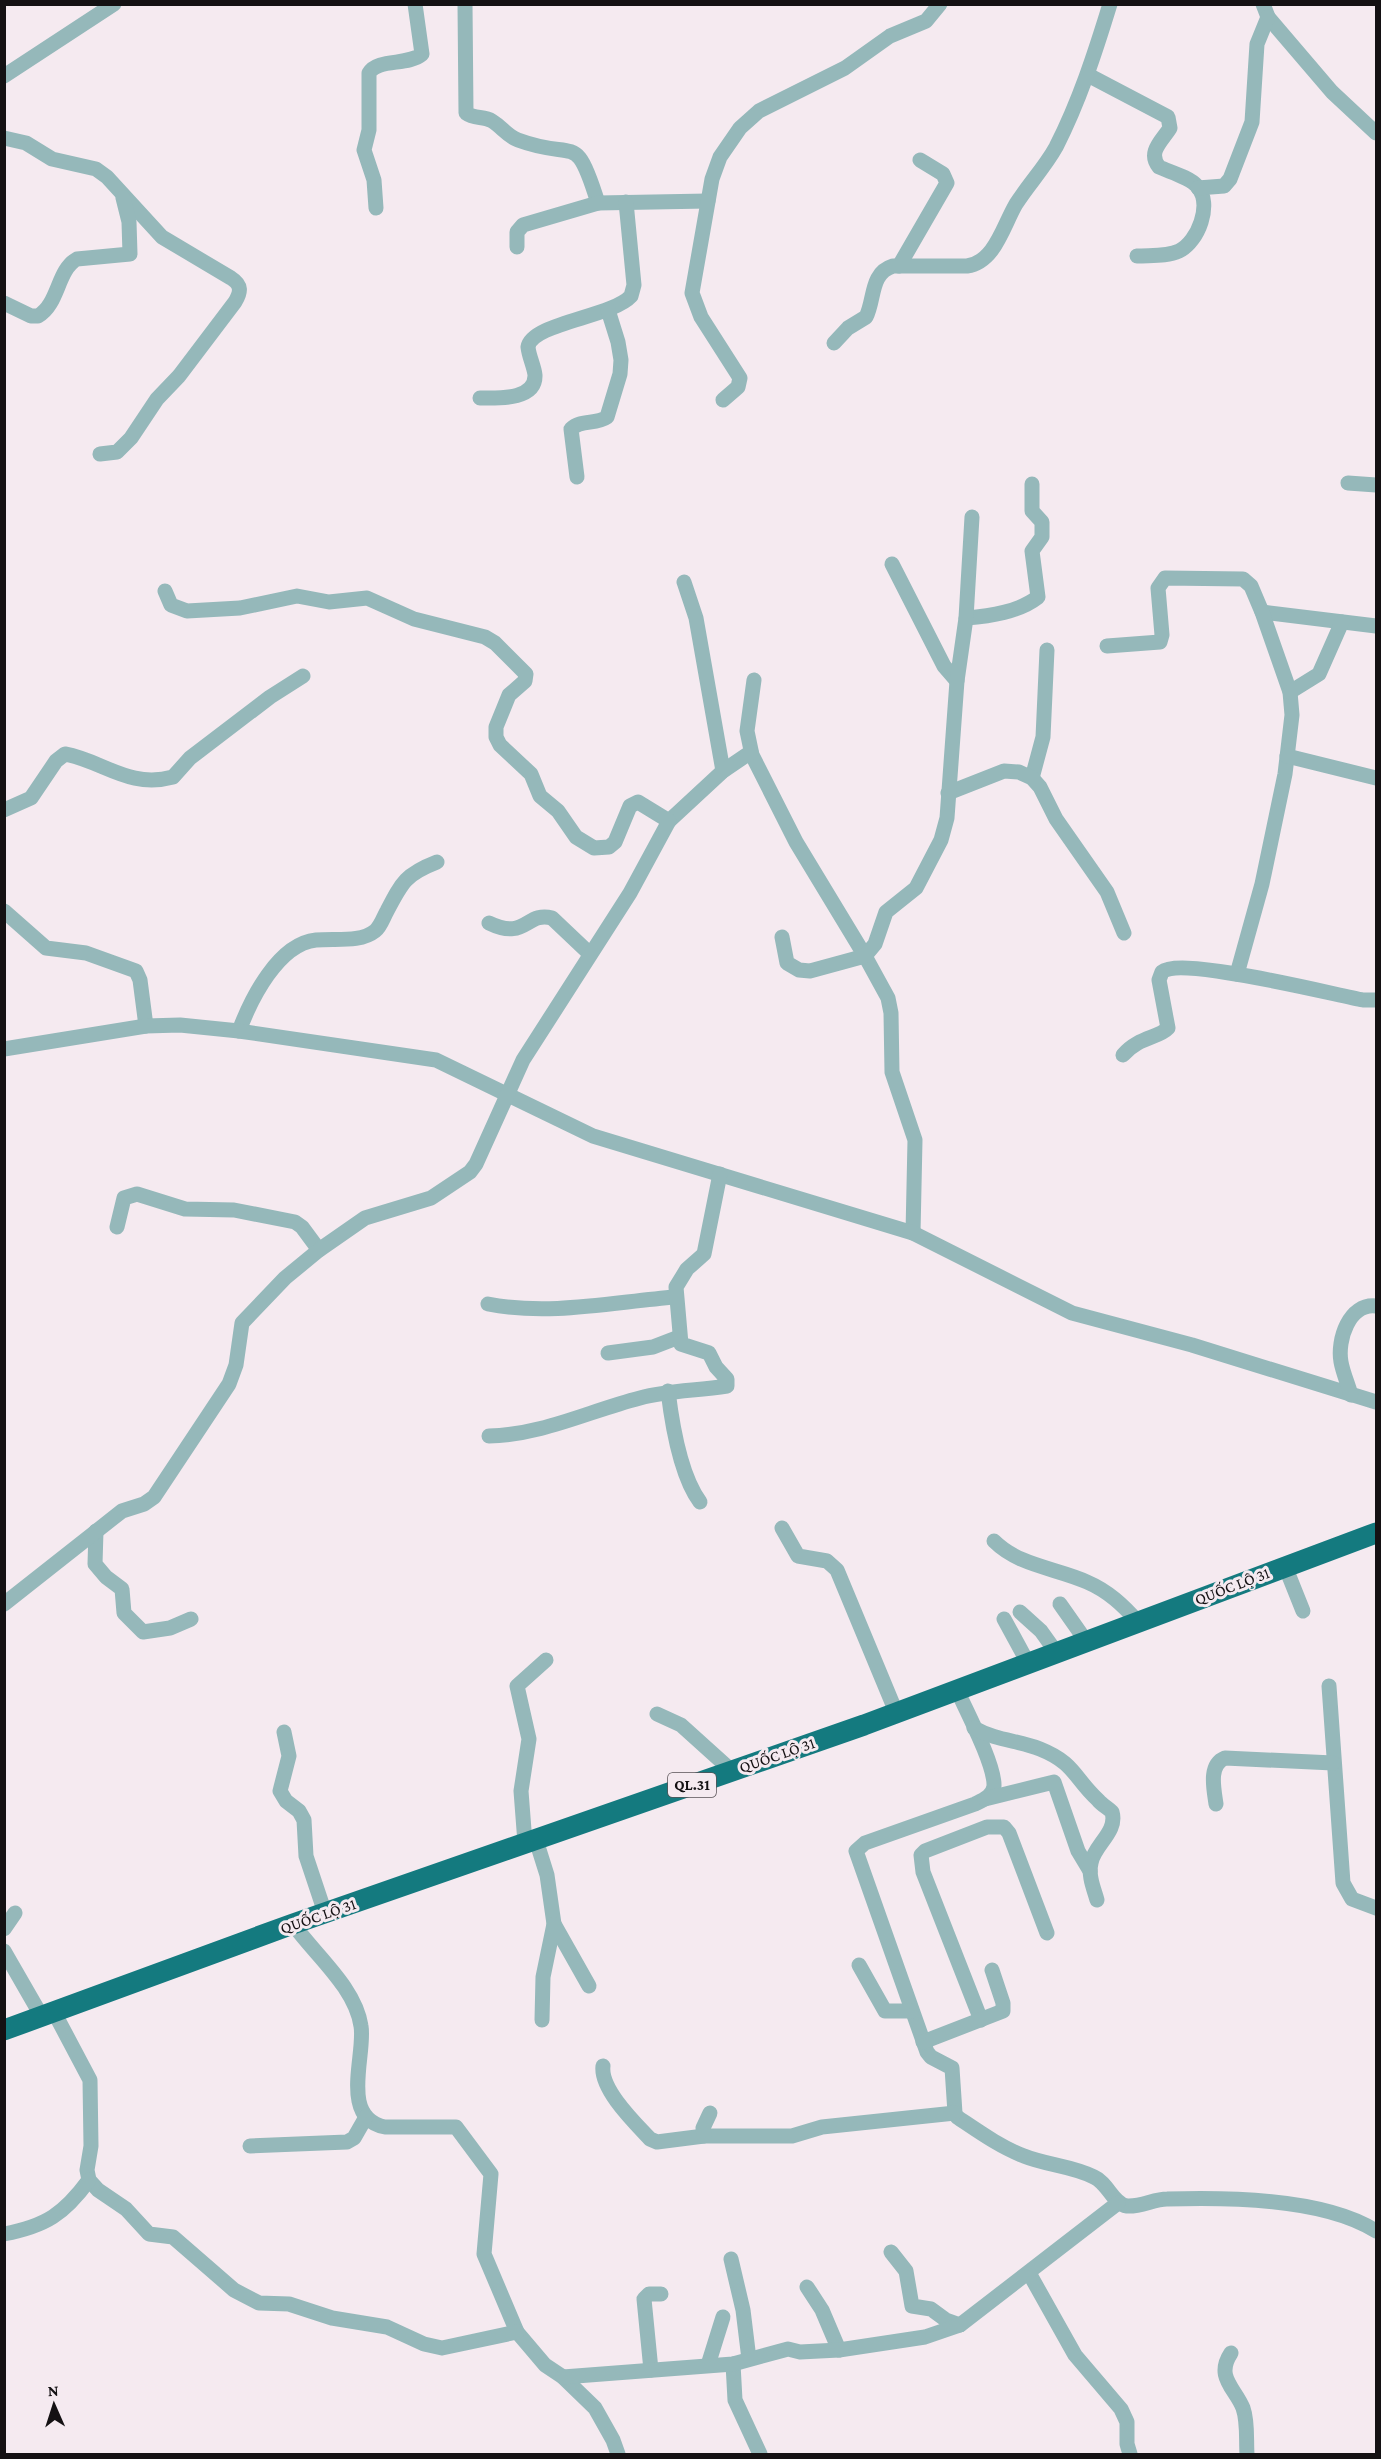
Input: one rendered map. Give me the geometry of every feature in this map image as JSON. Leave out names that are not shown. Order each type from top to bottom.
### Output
[{"type":"highway","name":"QUỐC LỘ 31","points":[[4,2030],[529,1839],[732,1771],[896,1712],[1377,1533]]},
{"type":"street","points":[[4,76],[114,4]]},
{"type":"street","points":[[376,208],[374,180],[364,150],[369,130],[369,73],[376,66],[408,62],[422,54],[415,4]]},
{"type":"street","points":[[465,4],[466,113],[493,122],[507,134],[521,141],[569,150],[578,154],[587,166],[598,203]]},
{"type":"street","points":[[723,399],[738,387],[740,378],[701,317],[692,293],[712,179],[720,158],[753,116],[772,104],[845,68],[890,36],[926,21],[940,4]]},
{"type":"street","points":[[834,343],[866,316],[881,272],[898,266],[967,266],[986,258],[1017,202],[1055,149],[1088,75],[1110,4]]},
{"type":"street","points":[[1088,75],[1168,117],[1170,128],[1155,149],[1155,162],[1159,167],[1198,188],[1224,186],[1230,179],[1252,122],[1257,44],[1265,11]]},
{"type":"street","points":[[1265,11],[1332,92],[1377,133]]},
{"type":"street","points":[[4,138],[26,143],[52,159],[96,169],[107,177],[172,245],[236,281],[240,295],[179,376],[157,399],[131,438],[117,452],[100,454]]},
{"type":"street","points":[[898,266],[947,183],[943,174],[920,160]]},
{"type":"street","points":[[1137,256],[1174,254],[1190,243],[1202,218],[1198,188]]},
{"type":"street","points":[[4,303],[31,316],[38,316],[55,295],[70,262],[77,259],[130,254],[129,222],[122,195]]},
{"type":"street","points":[[518,247],[517,231],[523,225],[598,203],[708,201]]},
{"type":"street","points":[[480,398],[506,397],[527,391],[535,380],[528,347],[532,337],[608,310],[629,299],[634,289],[626,202]]},
{"type":"street","points":[[577,477],[571,429],[576,424],[597,422],[607,417],[620,374],[620,351],[608,310]]},
{"type":"street","points":[[1348,483],[1377,485]]},
{"type":"street","points":[[966,618],[991,615],[1023,605],[1038,597],[1032,551],[1042,537],[1042,522],[1032,511],[1032,484]]},
{"type":"street","points":[[782,937],[787,963],[799,970],[825,968],[865,956],[875,944],[886,912],[911,894],[922,879],[943,833],[957,681],[966,618],[972,518]]},
{"type":"street","points":[[892,564],[944,666],[957,681]]},
{"type":"street","points":[[1107,646],[1160,642],[1162,635],[1159,585],[1165,578],[1244,579],[1251,586],[1262,612],[1290,693],[1292,715],[1287,756],[1262,884],[1237,974]]},
{"type":"street","points":[[684,582],[701,641],[723,771]]},
{"type":"street","points":[[165,591],[171,605],[187,611],[240,608],[297,596],[329,602],[367,598],[414,619],[485,637],[495,643],[526,674],[525,681],[513,689],[507,699],[496,727],[498,741],[531,774],[537,792],[558,811],[576,837],[594,848],[609,847],[615,842],[630,806],[638,802],[669,821]]},
{"type":"street","points":[[1262,612],[1377,626]]},
{"type":"street","points":[[1290,693],[1319,674],[1342,622]]},
{"type":"street","points":[[1032,778],[1043,737],[1047,650]]},
{"type":"street","points":[[4,810],[31,798],[56,761],[65,754],[126,777],[163,779],[172,777],[198,752],[270,697],[303,676]]},
{"type":"street","points":[[754,680],[748,723],[751,752],[796,842],[888,998],[891,1013],[892,1072],[915,1140],[913,1233]]},
{"type":"street","points":[[4,1604],[122,1511],[144,1504],[162,1488],[229,1384],[236,1365],[240,1330],[247,1316],[319,1250],[373,1213],[431,1198],[470,1172],[481,1155],[523,1060],[630,893],[669,821],[723,771],[751,752]]},
{"type":"street","points":[[1287,756],[1377,778]]},
{"type":"street","points":[[948,793],[1004,771],[1019,772],[1032,778],[1040,787],[1056,819],[1107,892],[1124,933]]},
{"type":"street","points":[[239,1031],[249,1004],[262,982],[294,948],[315,940],[369,934],[379,926],[406,878],[414,871],[437,862]]},
{"type":"street","points":[[4,911],[46,948],[86,953],[136,971],[140,980],[146,1026]]},
{"type":"street","points":[[489,923],[515,930],[536,918],[552,918],[560,923],[590,954]]},
{"type":"street","points":[[1124,1055],[1136,1042],[1168,1028],[1159,980],[1163,970],[1169,968],[1199,968],[1363,1000],[1377,1000]]},
{"type":"street","points":[[4,1049],[146,1026],[180,1025],[239,1031],[436,1060],[593,1136],[913,1233],[1072,1313],[1377,1402]]},
{"type":"street","points":[[489,1436],[511,1435],[559,1425],[601,1408],[668,1391],[723,1387],[728,1384],[710,1353],[684,1347],[679,1337],[675,1298],[676,1287],[687,1269],[704,1254],[720,1174]]},
{"type":"street","points":[[117,1227],[124,1198],[137,1194],[185,1209],[234,1210],[295,1222],[302,1227],[319,1250]]},
{"type":"street","points":[[488,1304],[521,1309],[555,1309],[675,1298]]},
{"type":"street","points":[[1351,1395],[1341,1362],[1342,1341],[1355,1312],[1363,1306],[1377,1306]]},
{"type":"street","points":[[609,1353],[654,1347],[679,1337]]},
{"type":"street","points":[[668,1391],[671,1417],[682,1460],[693,1492],[700,1502]]},
{"type":"street","points":[[782,1528],[798,1556],[827,1561],[837,1570],[896,1712]]},
{"type":"street","points":[[96,1531],[95,1564],[106,1577],[122,1589],[124,1613],[141,1630],[149,1633],[170,1628],[191,1619]]},
{"type":"street","points":[[994,1541],[1016,1557],[1099,1588],[1124,1606],[1138,1622]]},
{"type":"street","points":[[1285,1566],[1303,1611]]},
{"type":"street","points":[[1060,1604],[1086,1641]]},
{"type":"street","points":[[1020,1612],[1041,1631],[1056,1652]]},
{"type":"street","points":[[1004,1619],[1028,1663]]},
{"type":"street","points":[[542,2020],[544,1968],[554,1924],[547,1875],[529,1839],[521,1791],[529,1739],[517,1686],[546,1660]]},
{"type":"street","points":[[1329,1686],[1343,1883],[1352,1899],[1377,1908]]},
{"type":"street","points":[[957,1689],[992,1771],[994,1786],[985,1799]]},
{"type":"street","points":[[657,1714],[681,1725],[732,1771]]},
{"type":"street","points":[[974,1728],[995,1739],[1038,1748],[1059,1759],[1076,1772],[1098,1800],[1112,1812],[1113,1824],[1093,1856],[1090,1871]]},
{"type":"street","points":[[284,1732],[289,1756],[280,1791],[286,1801],[299,1810],[304,1820],[306,1856],[325,1913]]},
{"type":"street","points":[[1216,1804],[1215,1766],[1218,1761],[1225,1758],[1333,1763]]},
{"type":"street","points":[[955,2113],[952,2068],[931,2057],[923,2042],[856,1851],[865,1843],[985,1799],[1054,1782],[1078,1851],[1090,1871],[1097,1900]]},
{"type":"street","points":[[981,2020],[923,1872],[921,1855],[925,1851],[987,1827],[1004,1827],[1009,1833],[1047,1933]]},
{"type":"street","points":[[4,1929],[15,1913]]},
{"type":"street","points":[[293,1924],[355,2005],[362,2041],[357,2080],[366,2117],[377,2126],[385,2127],[456,2127],[486,2165],[492,2181],[484,2230],[484,2254],[516,2332],[545,2365],[563,2377],[595,2408],[618,2454]]},
{"type":"street","points":[[554,1924],[590,1986]]},
{"type":"street","points":[[4,1951],[90,2080],[91,2146],[87,2170],[89,2180],[98,2190],[126,2209],[149,2234],[173,2237],[234,2290],[259,2303],[289,2304],[332,2318],[387,2327],[424,2344],[442,2348],[516,2332]]},
{"type":"street","points":[[859,1965],[885,2011],[911,2011]]},
{"type":"street","points":[[923,2042],[1003,2011],[992,1970]]},
{"type":"street","points":[[603,2066],[603,2080],[607,2091],[650,2139],[657,2142],[704,2136],[792,2136],[822,2127],[955,2113],[976,2130],[1023,2156],[1094,2176],[1104,2183],[1118,2203],[1134,2206],[1163,2199],[1212,2198],[1252,2201],[1341,2213],[1377,2231]]},
{"type":"street","points":[[704,2136],[703,2128],[710,2113]]},
{"type":"street","points":[[250,2146],[347,2142],[354,2138],[366,2117]]},
{"type":"street","points":[[4,2234],[26,2230],[49,2221],[89,2180]]},
{"type":"street","points":[[563,2377],[733,2364],[788,2349],[800,2352],[839,2350],[941,2334],[960,2325],[1050,2253],[1118,2203]]},
{"type":"street","points":[[891,2252],[906,2271],[912,2306],[931,2309],[946,2320],[960,2325]]},
{"type":"street","points":[[731,2259],[743,2310],[748,2359]]},
{"type":"street","points":[[1029,2272],[1075,2355],[1125,2415],[1130,2454]]},
{"type":"street","points":[[807,2287],[822,2310],[839,2350]]},
{"type":"street","points":[[651,2370],[644,2299],[649,2294],[661,2294]]},
{"type":"street","points":[[708,2366],[723,2316]]},
{"type":"street","points":[[1231,2353],[1225,2361],[1225,2368],[1230,2388],[1242,2406],[1247,2454]]},
{"type":"street","points":[[733,2364],[735,2400],[760,2454]]}]
